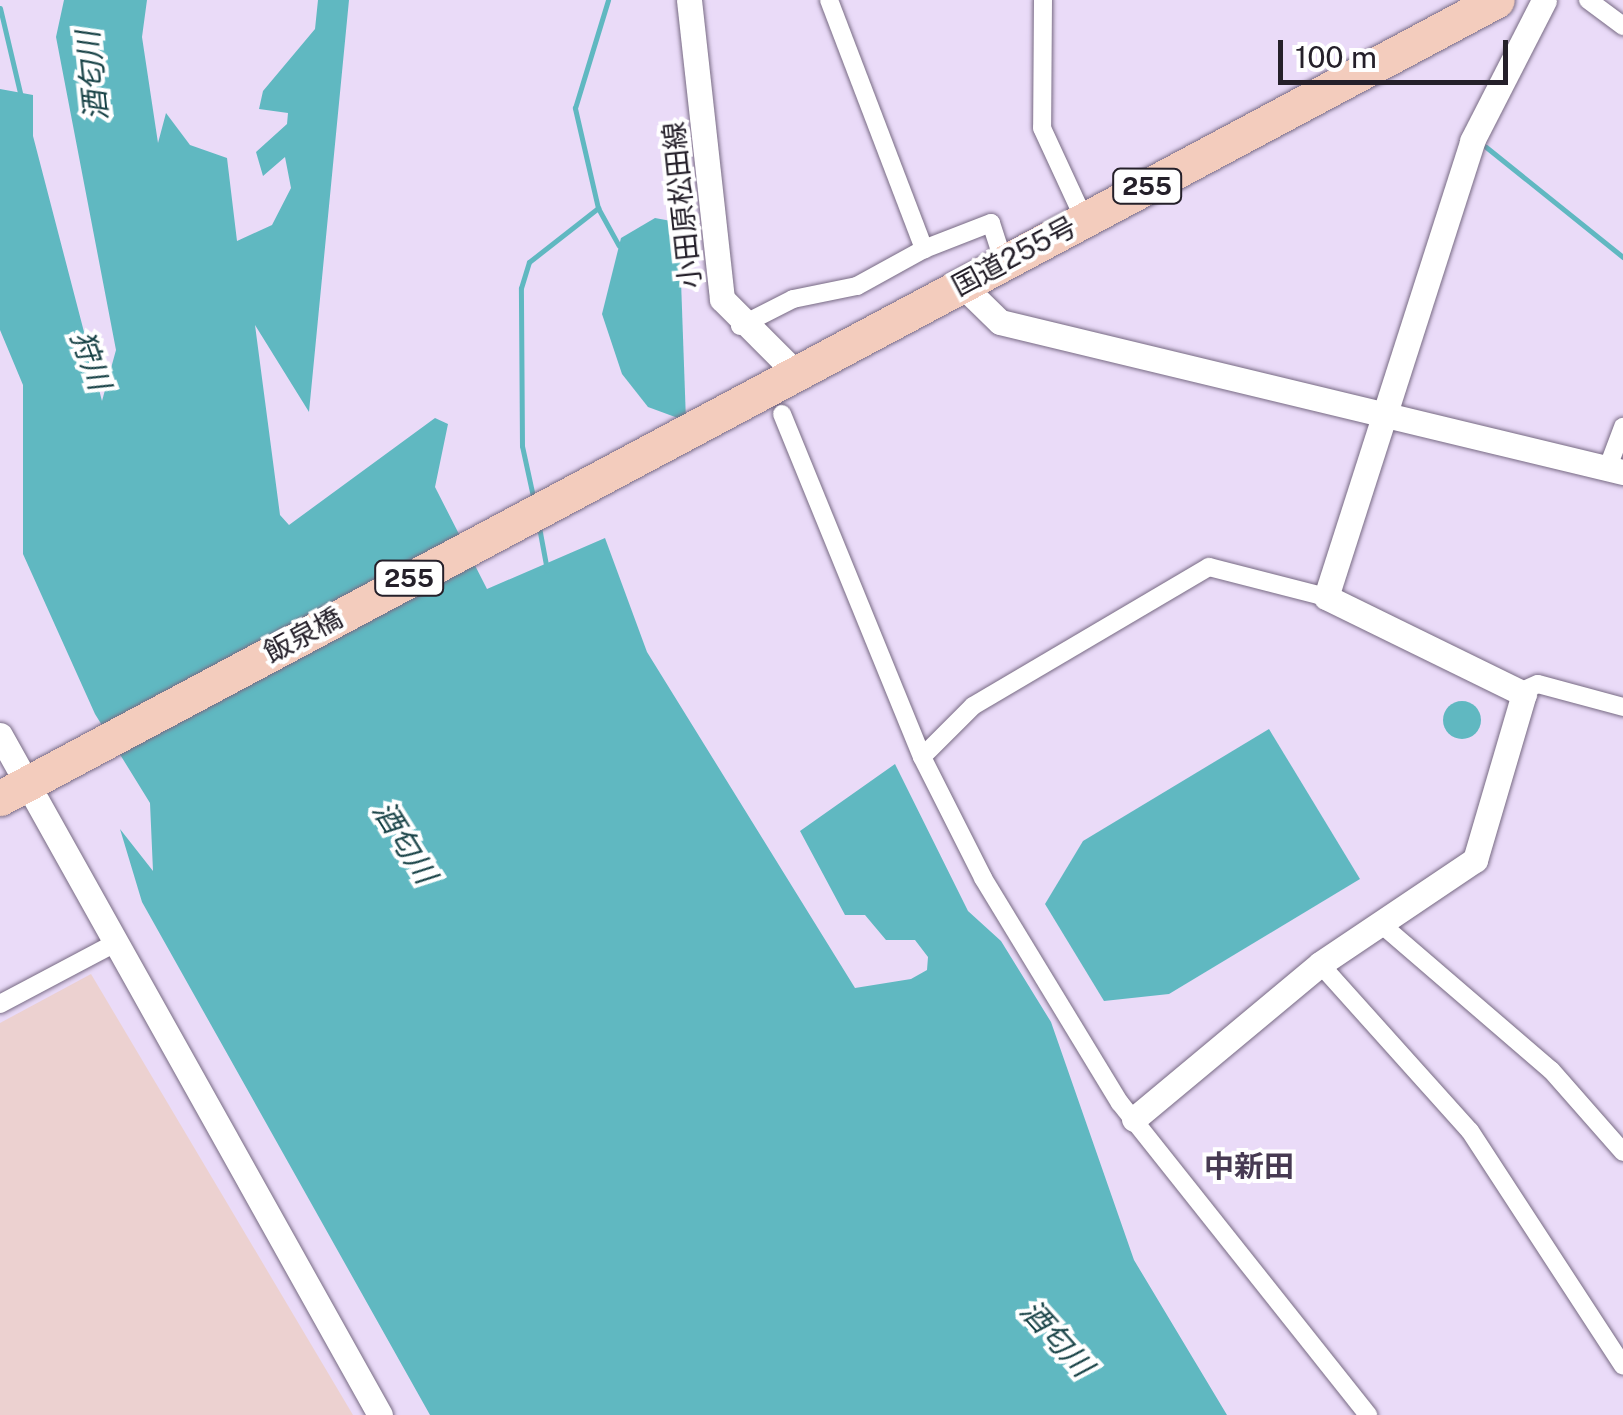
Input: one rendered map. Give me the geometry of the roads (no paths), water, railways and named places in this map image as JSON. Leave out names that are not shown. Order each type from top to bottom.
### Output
[{"type":"highway","name":"国道255号","points":[[796,372],[1497,0]]},
{"type":"highway","name":"飯泉橋","points":[[8,788],[796,372]]},
{"type":"street","name":"小田原松田線","points":[[689,0],[722,300],[740,326],[796,372]]},
{"type":"street","points":[[829,0],[924,249]]},
{"type":"street","points":[[1043,0],[1042,128],[1084,220]]},
{"type":"street","points":[[1326,597],[1472,141],[1544,0]]},
{"type":"street","points":[[1588,0],[1623,26]]},
{"type":"street","points":[[740,326],[793,299],[857,286],[924,249],[990,224],[1004,263]]},
{"type":"street","points":[[961,284],[1000,322],[1386,411],[1615,470],[1623,428]]},
{"type":"street","points":[[782,414],[922,757],[983,878],[1134,1119],[1368,1415]]},
{"type":"street","points":[[922,757],[972,706],[1209,567],[1326,597],[1522,691],[1538,684],[1623,707]]},
{"type":"street","points":[[1134,1119],[1320,964],[1475,860],[1522,691]]},
{"type":"street","points":[[0,735],[8,788],[117,942],[380,1415]]},
{"type":"street","points":[[1382,924],[1539,1059],[1623,1152]]},
{"type":"street","points":[[0,1004],[117,942]]},
{"type":"street","points":[[1320,964],[1470,1131],[1623,1366]]},
{"type":"water","points":[[64,0],[147,0],[142,37],[158,143],[166,113],[190,145],[227,158],[237,241],[272,225],[291,188],[285,157],[263,176],[256,152],[287,124],[288,113],[259,109],[263,91],[315,29],[318,0],[349,0],[309,412],[255,325],[280,515],[289,525],[435,418],[448,424],[435,487],[487,589],[605,538],[647,652],[855,988],[911,979],[927,970],[928,957],[915,940],[886,940],[865,915],[845,915],[800,831],[895,764],[968,911],[1001,941],[1051,1022],[1134,1260],[1227,1415],[430,1415],[142,902],[120,829],[153,871],[150,803],[95,714],[23,554],[23,385],[0,330],[0,89],[33,95],[33,136],[102,401],[116,350],[56,37]]},
{"type":"water","points":[[655,218],[671,221],[680,253],[686,421],[648,407],[622,374],[602,314],[621,238]]},
{"type":"water","points":[[1462,701],[1476,706],[1481,720],[1476,734],[1462,739],[1448,734],[1443,720],[1448,706]]},
{"type":"water","points":[[1269,729],[1360,879],[1169,994],[1104,1001],[1045,904],[1083,841]]},
{"type":"waterway","points":[[534,501],[522,446],[521,288],[529,262],[598,208],[575,108],[608,0]]},
{"type":"waterway","points":[[0,8],[21,97]]},
{"type":"waterway","points":[[1486,147],[1623,257]]},
{"type":"waterway","points":[[598,208],[619,246]]},
{"type":"waterway","points":[[539,527],[547,570]]},
{"type":"district","name":"中新田","points":[[1249,1166]]},
{"type":"water label","name":"酒匂川","points":[[92,76]]},
{"type":"water label","name":"狩川","points":[[91,360]]},
{"type":"water label","name":"酒匂川","points":[[405,842]]},
{"type":"water label","name":"酒匂川","points":[[1057,1338]]}]
